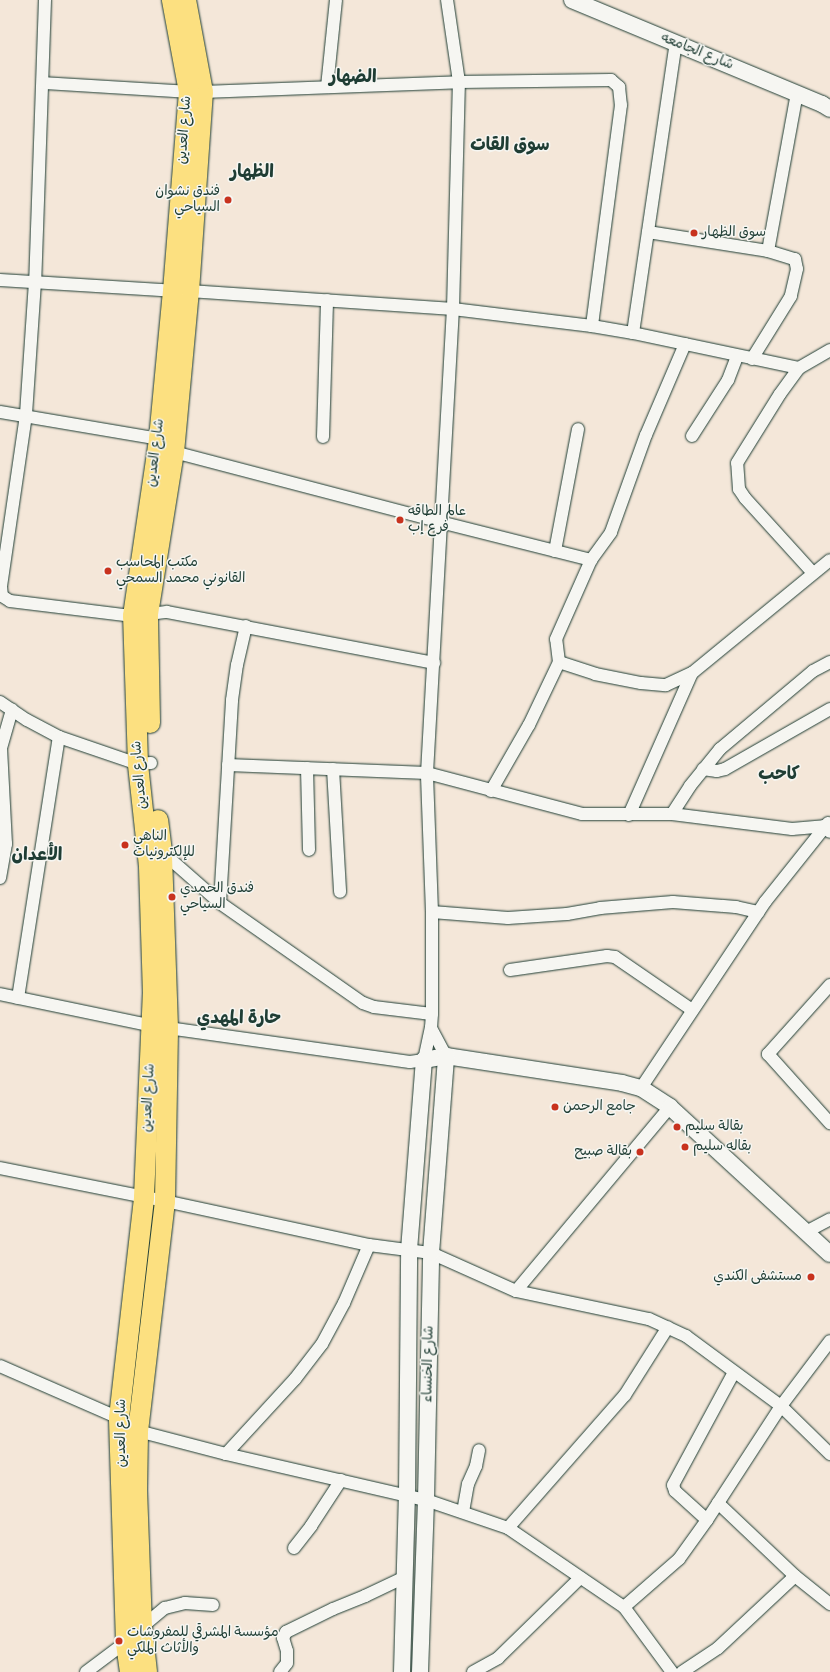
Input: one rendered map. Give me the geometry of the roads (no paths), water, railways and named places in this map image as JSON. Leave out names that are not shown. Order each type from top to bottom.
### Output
[{"type":"main road","name":"شارع العدين","points":[[172,0],[196,92]]},
{"type":"main road","name":"شارع العدين","points":[[140,615],[174,452],[181,291],[196,92],[186,0]]},
{"type":"main road","name":"شارع العدين","points":[[147,1672],[142,1627],[137,1490],[138,1431],[165,1201],[160,1027],[149,866],[144,764],[140,615],[158,439],[181,291]]},
{"type":"main road","name":"شارع العدين","points":[[130,1672],[126,1642],[119,1418],[144,1197],[160,1027],[162,852],[144,764]]},
{"type":"street","points":[[45,0],[43,83],[34,282],[26,415],[1,587],[2,596],[10,601],[140,615],[167,612],[434,662]]},
{"type":"street","points":[[327,87],[336,0]]},
{"type":"street","points":[[424,1060],[431,1028],[432,1014],[432,912],[427,773],[453,309],[459,82],[447,0]]},
{"type":"street","name":"شارع الجامعه","points":[[572,0],[827,106]]},
{"type":"street","points":[[633,333],[676,43]]},
{"type":"street","points":[[43,83],[196,92],[459,82],[611,80],[619,87],[621,105],[592,326]]},
{"type":"street","points":[[768,251],[797,94]]},
{"type":"street","points":[[648,232],[768,251],[795,259],[797,269],[791,296],[752,359]]},
{"type":"street","points":[[0,280],[453,309],[592,326],[633,333],[799,368]]},
{"type":"street","points":[[323,437],[327,300]]},
{"type":"street","points":[[491,791],[529,725],[559,662],[556,639],[591,560],[611,532],[646,435],[685,344]]},
{"type":"street","points":[[813,573],[745,498],[740,489],[737,463],[780,394],[799,368],[830,350]]},
{"type":"street","points":[[692,436],[728,380],[737,356]]},
{"type":"street","points":[[0,412],[26,415],[158,439]]},
{"type":"street","points":[[555,551],[578,429]]},
{"type":"street","points":[[174,452],[591,560]]},
{"type":"street","points":[[559,662],[595,674],[641,683],[666,685],[692,673],[830,560]]},
{"type":"street","points":[[220,903],[232,700],[237,665],[246,626]]},
{"type":"street","points":[[672,814],[703,769],[720,749],[813,671],[830,662]]},
{"type":"street","points":[[629,815],[692,673]]},
{"type":"street","points":[[0,702],[58,737],[144,764]]},
{"type":"street","points":[[703,769],[725,770],[830,709]]},
{"type":"street","points":[[0,878],[6,844],[1,748],[12,710]]},
{"type":"street","points":[[18,998],[58,737]]},
{"type":"street","points":[[228,765],[427,773],[582,814],[672,814],[792,829],[828,826]]},
{"type":"street","points":[[307,768],[310,850]]},
{"type":"street","points":[[333,769],[340,892]]},
{"type":"street","points":[[641,1088],[758,912],[828,826]]},
{"type":"street","points":[[162,852],[220,903],[363,1003],[374,1007],[432,1014]]},
{"type":"street","points":[[432,912],[508,918],[567,914],[600,908],[673,902],[736,908],[758,912]]},
{"type":"street","points":[[510,970],[607,956],[615,957],[692,1010]]},
{"type":"street","points":[[830,985],[768,1054],[830,1123]]},
{"type":"street","points":[[0,994],[160,1027],[410,1062],[446,1056],[622,1083],[641,1088],[670,1107],[830,1254]]},
{"type":"street","points":[[431,1028],[446,1056]]},
{"type":"street","name":"شارع الخنساء","points":[[420,1672],[426,1500],[431,1253],[446,1056]]},
{"type":"street","name":"شارع الخنساء","points":[[402,1672],[407,1495],[409,1250],[424,1060]]},
{"type":"street","points":[[516,1291],[670,1107]]},
{"type":"street","points":[[0,1168],[165,1201],[369,1245],[431,1253],[516,1291],[649,1319],[686,1336],[781,1406],[830,1454]]},
{"type":"street","points":[[806,1232],[830,1219]]},
{"type":"street","points":[[226,1454],[268,1409],[322,1344],[344,1303],[369,1245]]},
{"type":"street","points":[[508,1528],[625,1395],[668,1327]]},
{"type":"street","points":[[624,1607],[679,1559],[707,1520],[781,1406],[830,1341]]},
{"type":"street","points":[[0,1366],[119,1418]]},
{"type":"street","points":[[707,1520],[675,1492],[673,1486],[734,1372]]},
{"type":"street","points":[[138,1431],[226,1454],[407,1495],[463,1512],[508,1528],[624,1607],[672,1672]]},
{"type":"street","points":[[463,1512],[468,1484],[478,1459],[479,1450]]},
{"type":"street","points":[[294,1548],[311,1526],[341,1480]]},
{"type":"street","points":[[718,1503],[795,1576],[830,1604]]},
{"type":"street","points":[[280,1672],[287,1663],[287,1651],[283,1638],[286,1632],[405,1576]]},
{"type":"street","points":[[682,1672],[718,1648],[795,1576]]},
{"type":"street","points":[[473,1672],[498,1658],[580,1578]]},
{"type":"street","points":[[142,1627],[165,1608],[185,1603],[213,1605]]},
{"type":"street","points":[[86,1672],[126,1642]]},
{"type":"place","name":"فندق نشوان السياحي","points":[[228,200]]},
{"type":"place","name":"سوق الظهار","points":[[694,233]]},
{"type":"place","name":"عالم الطاقه فرع إب","points":[[400,520]]},
{"type":"place","name":"مكتب المحاسب القانوني محمد السمحي","points":[[108,571]]},
{"type":"place","name":"الناهي للإلكترونيات","points":[[125,845]]},
{"type":"place","name":"فندق الحمدي السياحي","points":[[172,897]]},
{"type":"place","name":"جامع الرحمن","points":[[555,1107]]},
{"type":"place","name":"بقالة سليم","points":[[677,1127]]},
{"type":"place","name":"بقاله سليم","points":[[685,1147]]},
{"type":"place","name":"بقالة صبيح","points":[[640,1152]]},
{"type":"place","name":"مستشفى الكندي","points":[[811,1277]]},
{"type":"place","name":"مؤسسة المشرقي للمفروشات والأثاث الملكي","points":[[119,1641]]},
{"type":"district","name":"الضهار","points":[[353,79]]},
{"type":"district","name":"سوق القات","points":[[510,147]]},
{"type":"district","name":"الظهار","points":[[252,174]]},
{"type":"district","name":"كاحب","points":[[779,776]]},
{"type":"district","name":"الأعدان","points":[[37,857]]},
{"type":"district","name":"حارة المهدي","points":[[239,1020]]}]
